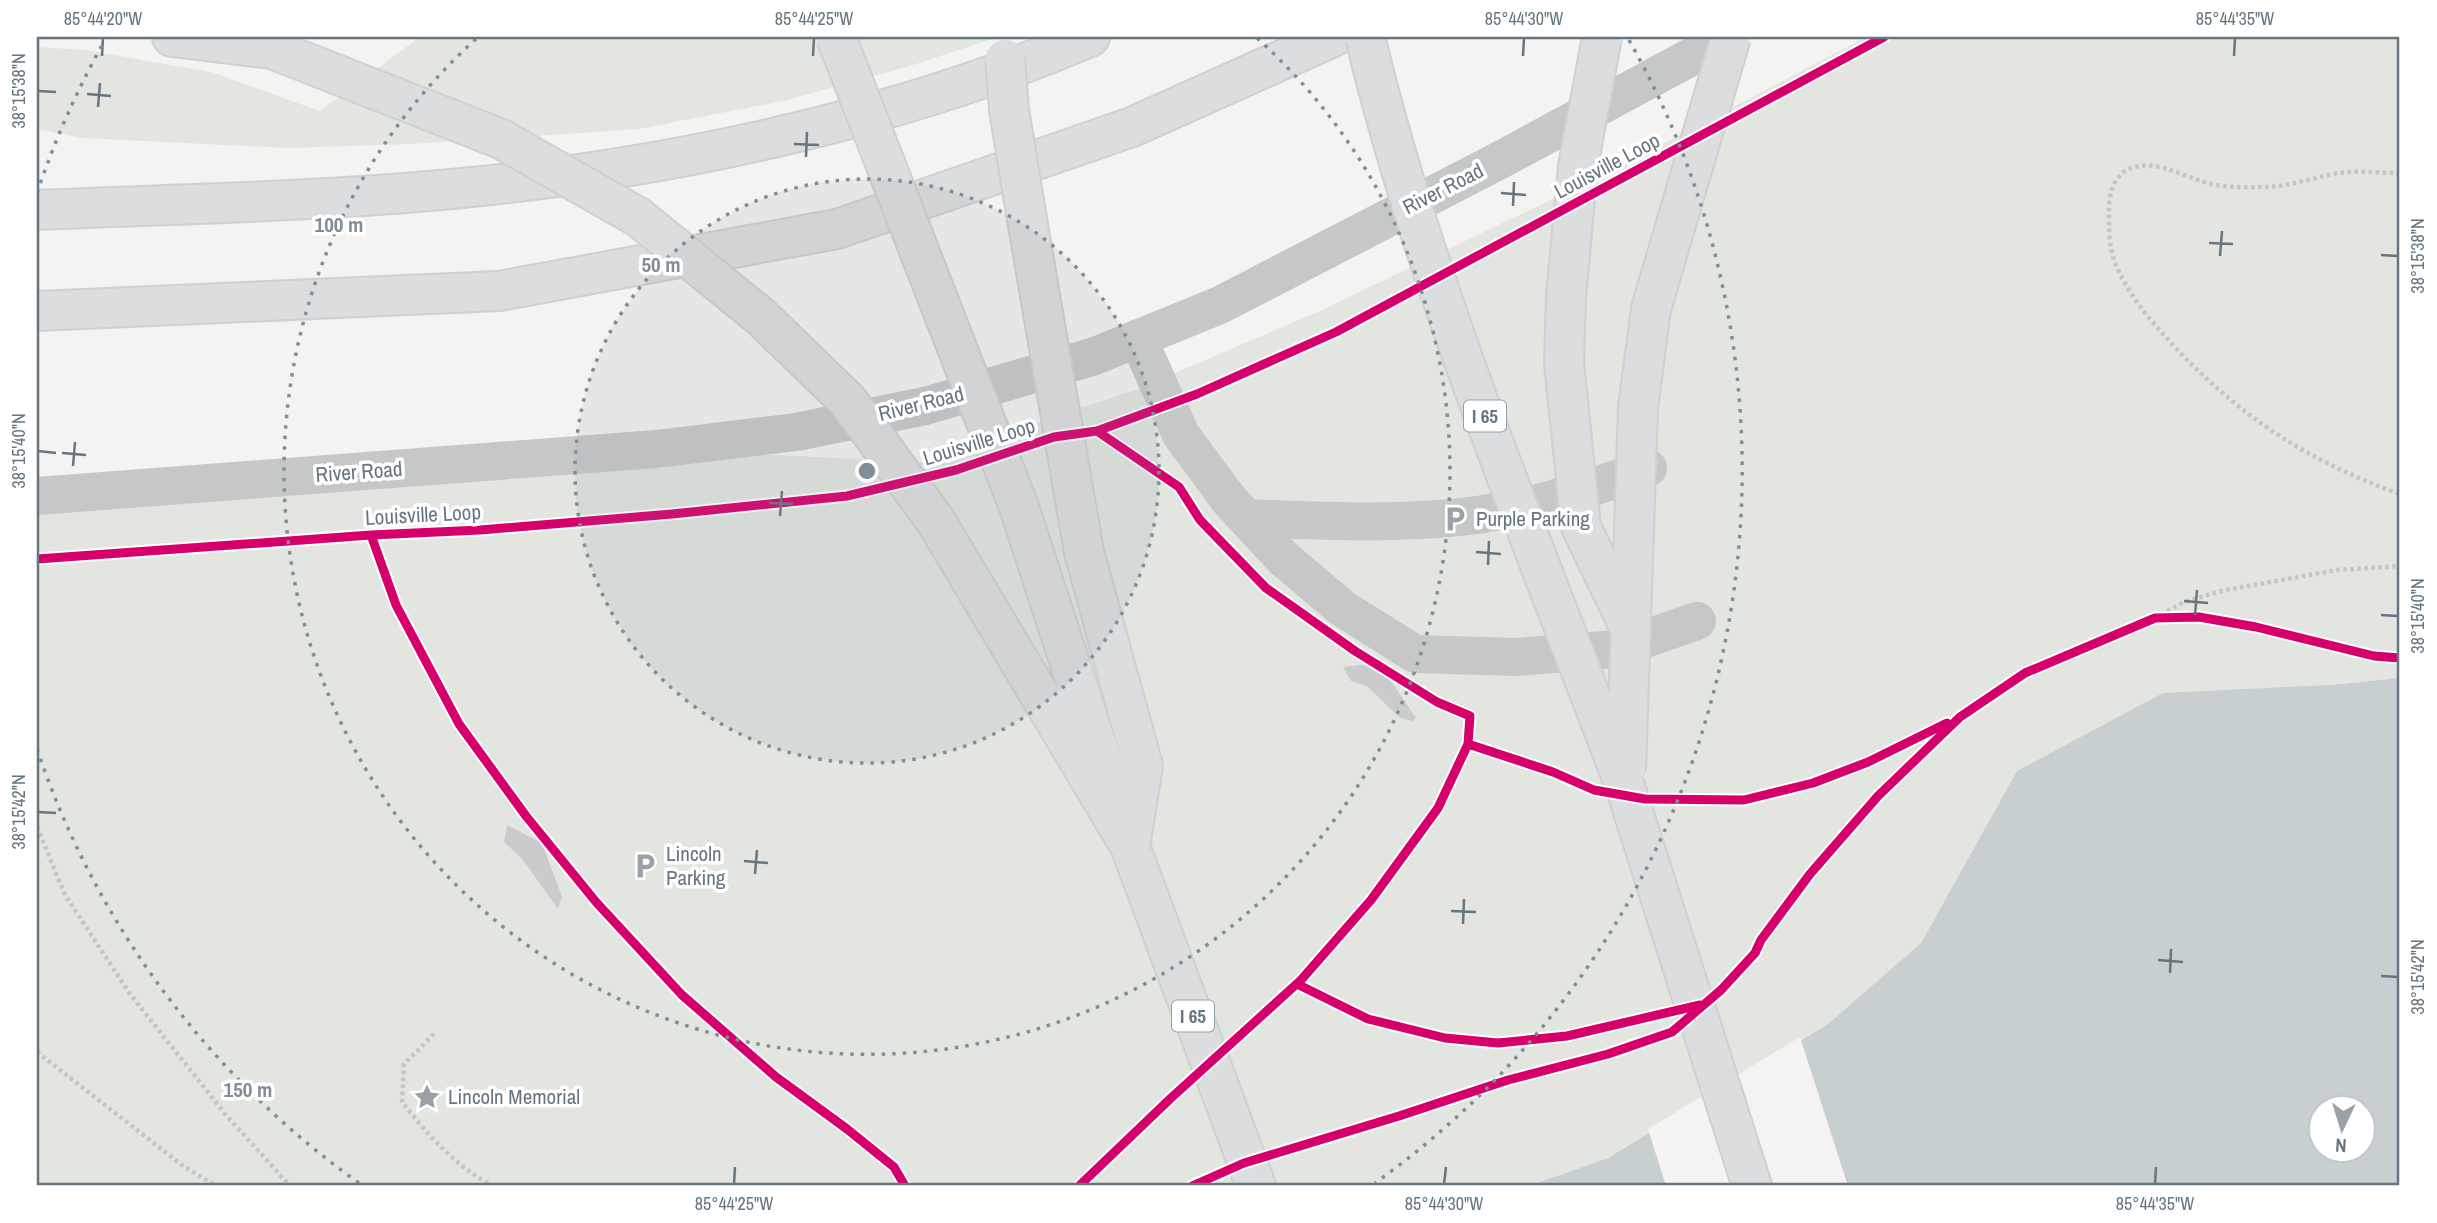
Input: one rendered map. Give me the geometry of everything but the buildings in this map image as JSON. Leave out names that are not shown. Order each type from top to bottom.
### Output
[{"type":"highway","points":[[172,37],[272,49]]},
{"type":"highway","points":[[214,37],[272,49],[501,139],[638,218],[760,316],[848,401],[935,520],[1130,846]]},
{"type":"highway","points":[[835,37],[1018,507],[1130,846]]},
{"type":"highway","points":[[37,210],[281,200],[451,189],[660,161],[811,127],[906,102],[1090,37]]},
{"type":"highway","points":[[37,311],[499,291],[837,229],[1132,127],[1333,37]]},
{"type":"highway","name":"I 65","points":[[1365,37],[1415,217],[1465,362],[1626,789],[1752,1186]]},
{"type":"highway","points":[[1602,37],[1576,178],[1566,297],[1564,363],[1581,527],[1632,633]]},
{"type":"highway","points":[[1626,789],[1639,408],[1651,309],[1730,37]]},
{"type":"highway","name":"I 65","points":[[1004,44],[1009,110],[1084,552],[1143,766],[1130,846],[1256,1186]]},
{"type":"street","name":"River Road","points":[[37,496],[656,449],[796,432],[925,406],[1095,356],[1220,305],[1730,37]]},
{"type":"street","points":[[1138,338],[1181,435],[1230,501],[1283,558],[1342,608],[1415,654],[1517,657],[1615,649],[1697,621]]},
{"type":"street","points":[[1247,518],[1355,522],[1478,515],[1570,496],[1648,468]]},
{"type":"path","points":[[2400,173],[2348,172],[2281,186],[2240,187],[2216,185],[2188,178],[2164,168],[2130,168],[2122,173],[2108,201],[2109,235],[2113,256],[2123,281],[2157,328],[2195,369],[2262,426],[2300,449],[2369,483],[2400,494]]},
{"type":"path","points":[[2143,623],[2184,602],[2221,591],[2337,570],[2400,566]]},
{"type":"path","points":[[2155,618],[2177,618]]},
{"type":"path","points":[[37,827],[65,895],[131,994],[226,1115],[290,1186]]},
{"type":"path","points":[[434,1034],[404,1064],[402,1102],[426,1133],[472,1175],[494,1186]]},
{"type":"path","points":[[37,1052],[183,1166],[216,1186]]},
{"type":"shaded area","points":[[420,37],[998,37],[910,66],[787,100],[639,129],[412,144],[288,148],[82,138],[37,129],[37,47],[85,50],[211,72],[320,111]]},
{"type":"shaded area","points":[[1866,37],[2400,37],[2400,678],[2330,685],[2017,771],[1921,943],[1828,1024],[1608,1158],[1529,1186],[37,1186],[37,498],[656,449],[919,462],[1135,390],[1320,311],[1629,162]]},
{"type":"shaded area","points":[[2400,678],[2400,1186],[1529,1186],[1608,1158],[1828,1024],[1921,943],[2017,771],[2163,693],[2330,685]]},
{"type":"pier","points":[[1800,1037],[1848,1186],[1666,1186],[1648,1129]]},
{"type":"cycle path","name":"Louisville Loop","points":[[37,559],[371,535],[480,530],[847,496],[956,470],[1054,437],[1097,431],[1197,394],[1336,332],[1884,37]]},
{"type":"cycle path","points":[[1079,1186],[1301,980],[1371,900],[1438,808],[1468,744],[1470,716],[1437,702],[1355,651],[1266,588],[1200,520],[1179,487],[1097,431]]},
{"type":"cycle path","name":"Louisville Loop","points":[[371,535],[396,605],[459,724],[526,816],[596,902],[682,995],[776,1077],[894,1167],[905,1186]]},
{"type":"cycle path","points":[[1192,1186],[1244,1163],[1508,1080],[1608,1054],[1672,1032],[1721,990],[1755,953],[1761,940],[1810,874],[1878,796],[1960,717],[2025,673],[2155,618],[2199,617],[2256,627],[2374,656],[2400,658]]},
{"type":"cycle path","points":[[1468,744],[1553,772],[1594,790],[1645,799],[1744,800],[1813,783],[1868,762],[1947,723]]},
{"type":"cycle path","points":[[1297,984],[1368,1019],[1445,1038],[1498,1043],[1567,1036],[1700,1005]]},
{"type":"place","name":"Purple Parking","points":[[1455,519]]},
{"type":"place","name":"Lincoln Parking","points":[[645,866]]},
{"type":"place","name":"Lincoln Memorial","points":[[427,1097]]}]
